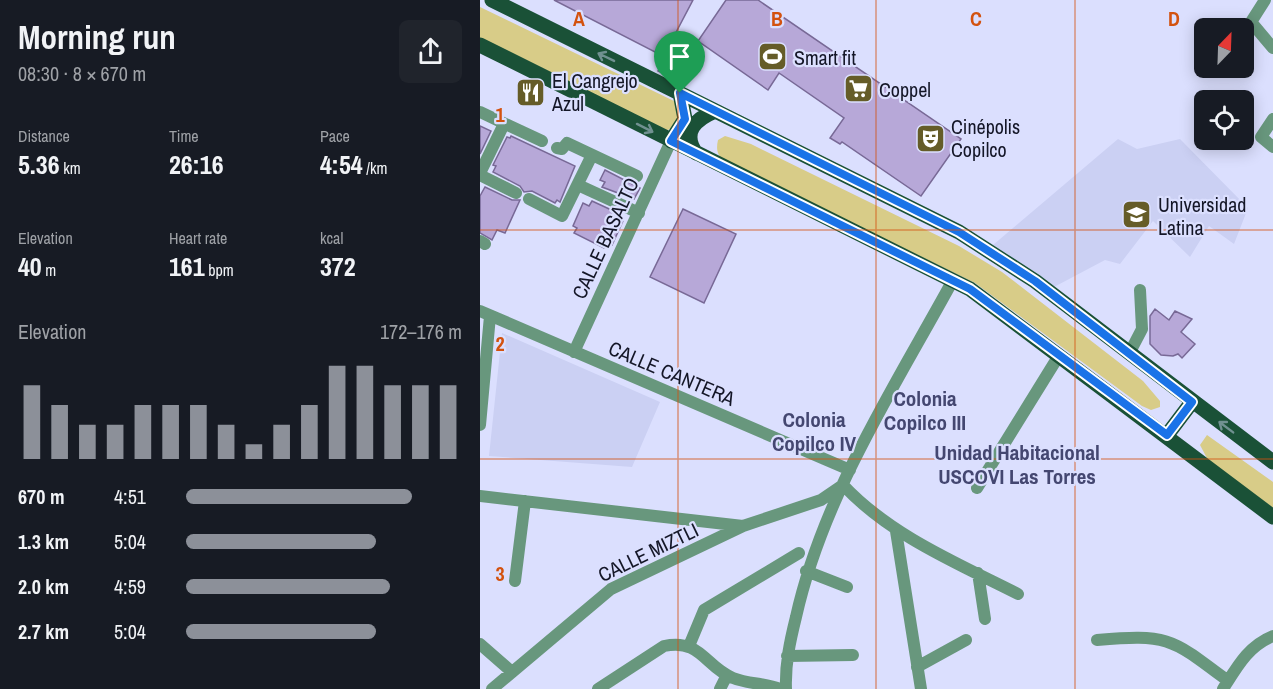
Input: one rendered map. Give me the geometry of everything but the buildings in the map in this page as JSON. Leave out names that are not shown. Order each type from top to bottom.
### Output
[{"type":"main road","points":[[492,0],[959,232],[1035,281],[1273,462]]},
{"type":"main road","points":[[480,45],[970,289],[1273,517]]},
{"type":"main road","points":[[671,141],[685,119],[680,93]]},
{"type":"main road","points":[[696,153],[689,139],[691,128],[698,120],[715,111]]},
{"type":"main road","points":[[1167,435],[1192,402]]},
{"type":"street","points":[[1265,0],[1251,22],[1273,48]]},
{"type":"street","points":[[480,112],[542,141]]},
{"type":"street","points":[[1273,119],[1262,137],[1273,147]]},
{"type":"street","points":[[504,124],[480,174],[516,193]]},
{"type":"street","name":"CALLE BASALTO","points":[[574,352],[671,141]]},
{"type":"street","points":[[557,148],[562,149],[567,143],[637,176]]},
{"type":"street","points":[[529,199],[562,216],[592,155]]},
{"type":"street","points":[[578,185],[639,213]]},
{"type":"street","points":[[786,689],[787,656],[806,571],[850,470],[953,280]]},
{"type":"street","points":[[1130,352],[1142,329],[1140,290]]},
{"type":"street","points":[[480,425],[485,314]]},
{"type":"street","name":"CALLE CANTERA","points":[[485,314],[850,470]]},
{"type":"street","points":[[977,488],[1058,357]]},
{"type":"street","points":[[843,485],[862,505],[896,531],[1018,594]]},
{"type":"street","name":"CALLE MIZTLI","points":[[492,689],[610,589],[743,526],[820,500],[843,485]]},
{"type":"street","points":[[480,496],[743,526]]},
{"type":"street","points":[[515,581],[525,501]]},
{"type":"street","points":[[896,531],[921,689]]},
{"type":"street","points":[[689,646],[704,610],[799,553]]},
{"type":"street","points":[[806,571],[847,587]]},
{"type":"street","points":[[978,573],[985,619]]},
{"type":"street","points":[[1097,640],[1142,636],[1162,638],[1181,646],[1225,685],[1247,652],[1261,641],[1273,636]]},
{"type":"street","points":[[917,667],[966,640]]},
{"type":"street","points":[[598,689],[613,685],[664,646],[676,643],[689,646],[703,654],[727,675],[780,689]]},
{"type":"street","points":[[480,644],[512,672]]},
{"type":"street","points":[[787,656],[853,655]]},
{"type":"street","points":[[720,689],[727,675]]},
{"type":"shaded area","points":[[480,7],[676,102],[680,115],[673,128],[665,131],[480,39]]},
{"type":"shaded area","points":[[725,136],[751,144],[959,246],[1002,272],[1143,381],[1160,401],[1160,407],[1151,410],[1142,406],[975,283],[723,160],[718,153],[717,146],[718,140]]},
{"type":"shaded area","name":"Universidad Latina","points":[[1118,139],[1137,149],[1180,139],[1248,208],[1234,244],[1209,226],[1190,257],[1153,221],[1120,264],[1105,260],[1054,287],[993,245]]},
{"type":"shaded area","points":[[502,333],[660,402],[632,467],[489,456]]},
{"type":"shaded area","points":[[1207,435],[1273,482],[1273,508],[1209,462],[1200,445]]},
{"type":"place","name":"Smart fit","points":[[773,57]]},
{"type":"place","name":"Coppel","points":[[858,89]]},
{"type":"place","name":"El Cangrejo Azul","points":[[531,92]]},
{"type":"place","name":"Cinépolis Copilco","points":[[930,138]]},
{"type":"place","name":"Universidad Latina","points":[[1137,215]]},
{"type":"district","name":"Colonia Copilco III","points":[[925,410]]},
{"type":"district","name":"Colonia Copilco IV","points":[[814,431]]},
{"type":"district","name":"Unidad Habitacional USCOVI Las Torres","points":[[1017,464]]},
{"type":"route","points":[[680,93],[959,232],[994,253],[1130,352],[1192,402],[1167,435],[1122,404],[970,289],[671,141],[685,119],[685,107],[680,93]]}]
